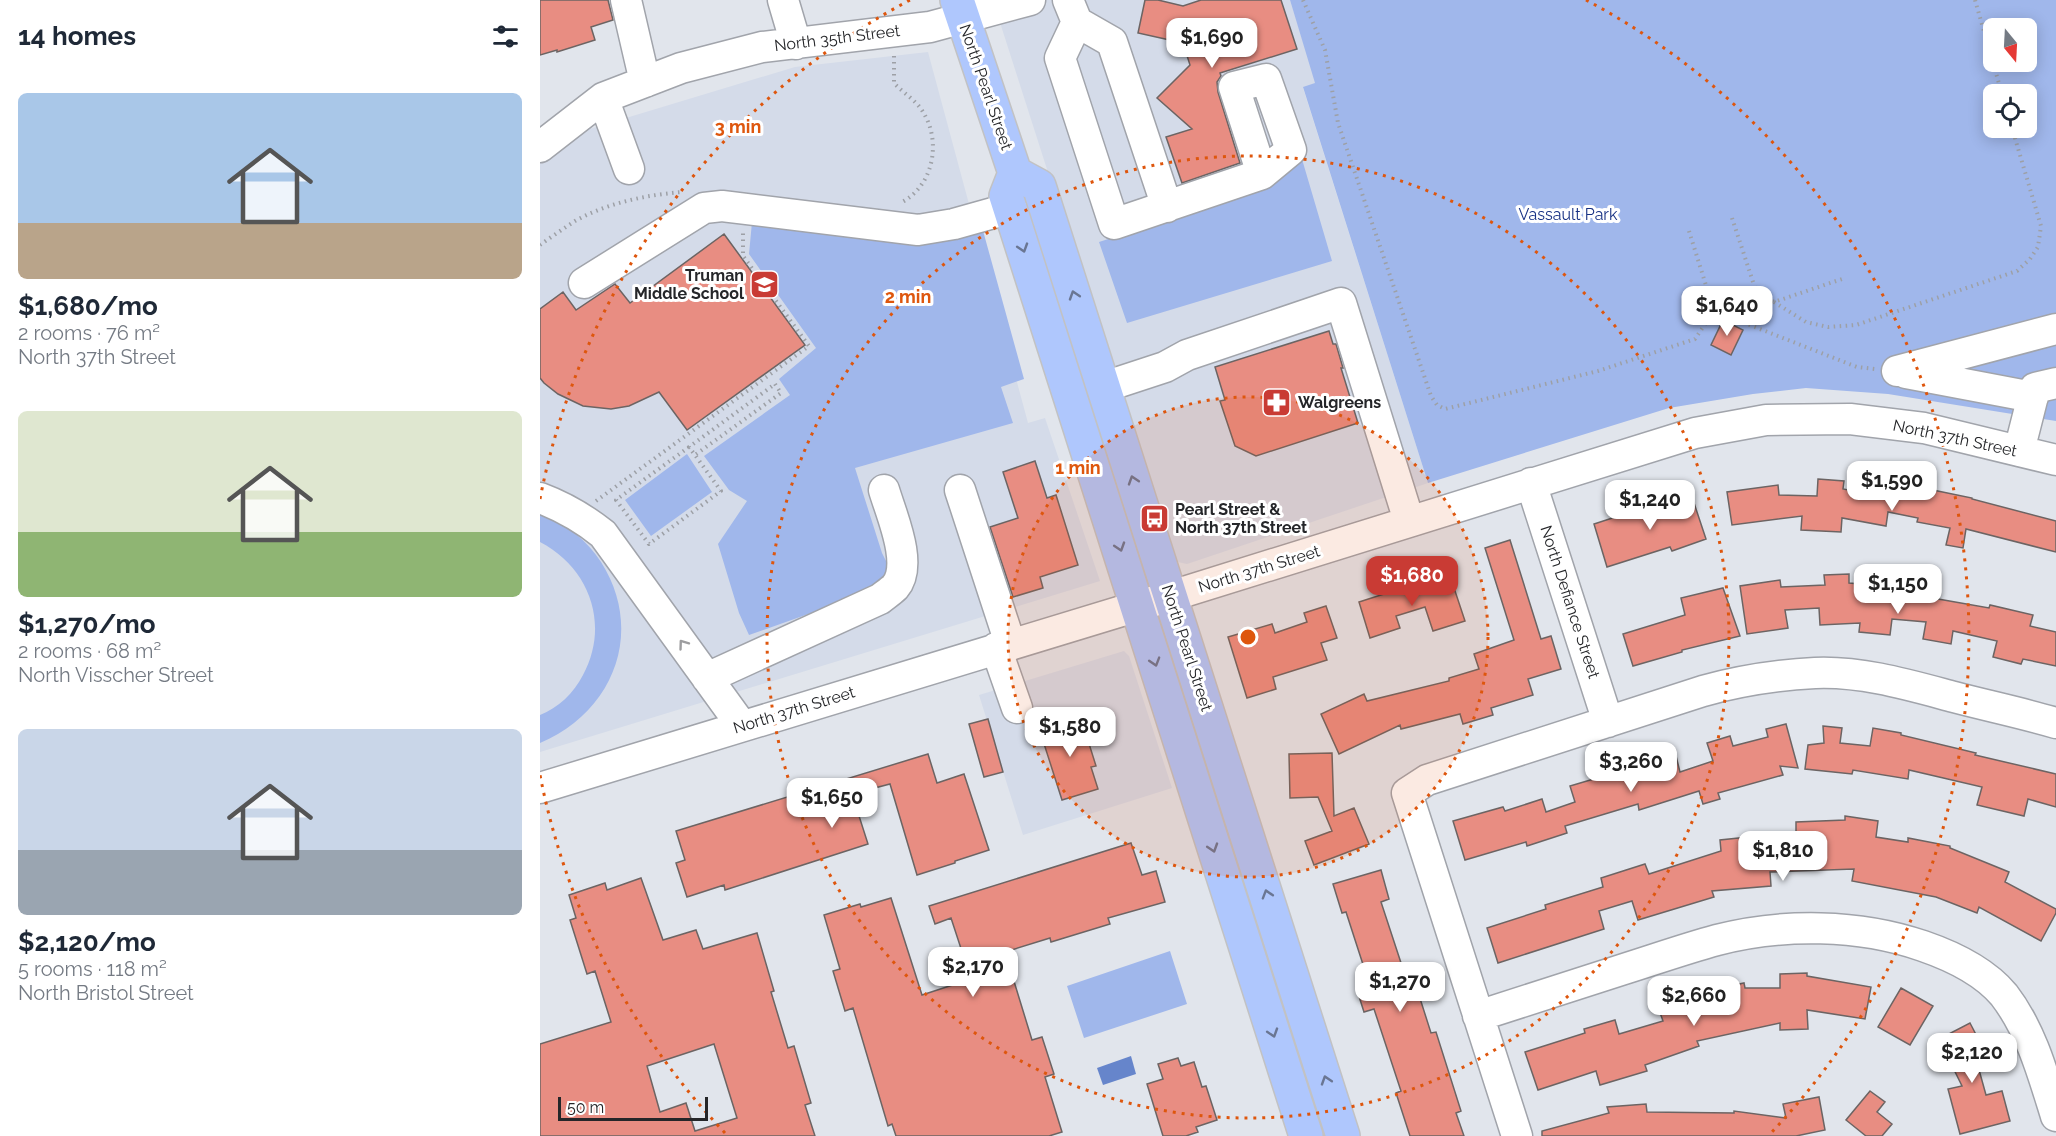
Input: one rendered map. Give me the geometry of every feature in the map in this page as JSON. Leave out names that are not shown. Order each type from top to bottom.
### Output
[{"type":"main road","name":"North Pearl Street","points":[[960,10],[1015,173],[1006,196],[1139,605],[1184,758],[1306,1136]]},
{"type":"main road","name":"North Pearl Street","points":[[1015,173],[1039,186],[1343,1136]]},
{"type":"street","points":[[626,0],[645,82]]},
{"type":"street","points":[[783,0],[796,44]]},
{"type":"street","name":"North 35th Street","points":[[540,147],[603,98],[681,68],[762,47],[930,27],[960,10],[1030,0]]},
{"type":"street","points":[[1167,207],[1112,42],[1073,11],[1060,58],[1114,224],[1167,207],[1262,174]]},
{"type":"street","points":[[603,98],[629,169]]},
{"type":"street","points":[[584,283],[704,208],[722,206],[918,230],[954,224],[1011,208]]},
{"type":"street","points":[[1104,387],[1166,367],[1187,355],[1341,303],[1409,521]]},
{"type":"street","points":[[1897,371],[2056,329]]},
{"type":"street","points":[[1897,371],[2044,390],[2019,452]]},
{"type":"street","name":"North 37th Street","points":[[540,788],[1171,596],[1695,433],[1766,420],[1850,419],[1924,428],[2056,460]]},
{"type":"street","name":"North Defiance Street","points":[[1531,483],[1608,722]]},
{"type":"street","points":[[707,678],[880,599],[897,585],[903,564],[902,549],[884,490]]},
{"type":"street","points":[[960,490],[1003,646],[1017,708]]},
{"type":"street","points":[[540,498],[566,508],[603,534],[742,726]]},
{"type":"street","points":[[1517,1136],[1407,793],[1427,780],[1733,683],[1817,673],[1855,675],[1905,684],[2056,723]]},
{"type":"street","points":[[1478,1016],[1718,940],[1762,932],[1801,929],[1865,931],[1896,937],[1949,955],[1981,975],[2002,993],[2023,1022],[2056,1116]]},
{"type":"path","points":[[1304,0],[1325,50],[1338,123],[1431,396],[1437,405],[1445,408],[1598,371],[1695,339],[1714,311],[1762,294]]},
{"type":"path","points":[[1975,0],[1999,84]]},
{"type":"path","points":[[894,52],[894,83],[913,100],[924,114],[932,133],[934,157],[926,177],[914,195]]},
{"type":"path","points":[[1732,218],[1756,291],[1806,322],[1828,327],[1856,325],[2017,271],[2030,258],[2038,247],[2041,226],[2015,138]]},
{"type":"path","points":[[1689,231],[1714,311]]},
{"type":"path","points":[[594,502],[809,346],[743,256],[743,232]]},
{"type":"path","points":[[1774,302],[1845,278]]},
{"type":"path","points":[[1714,311],[1857,367],[1897,371]]},
{"type":"path","points":[[689,447],[721,491],[649,544],[616,500],[775,384],[781,393],[695,455]]},
{"type":"path","points":[[736,400],[742,408]]},
{"type":"shaded area","points":[[1027,0],[1290,0],[1316,83],[1303,88],[1428,483],[1187,564],[1178,562],[1169,550],[996,10]]},
{"type":"shaded area","name":"Truman Middle School","points":[[928,52],[1028,423],[1045,418],[1100,581],[540,752],[540,144],[795,67]]},
{"type":"shaded area","points":[[1124,651],[1129,656],[1172,788],[1023,835],[979,695]]},
{"type":"shaded area","points":[[1131,1056],[1136,1074],[1103,1085],[1097,1068]]},
{"type":"green space","name":"Vassault Park","points":[[1290,0],[2056,0],[2056,421],[1888,394],[1806,388],[1669,408],[1428,483],[1303,87],[1315,83]]},
{"type":"green space","points":[[1299,149],[1332,261],[1127,323],[1099,242],[1259,190]]},
{"type":"green space","points":[[752,222],[982,227],[1024,379],[1001,387],[1013,423],[855,468],[882,553],[890,569],[887,581],[856,597],[749,635],[739,613],[718,544],[747,501],[729,490],[704,456],[790,395],[779,379],[816,348],[749,254]]},
{"type":"green space","points":[[687,454],[712,492],[651,536],[625,500]]},
{"type":"green space","points":[[540,515],[575,533],[601,562],[614,588],[620,615],[621,641],[615,667],[603,690],[587,711],[566,729],[540,743],[540,715],[559,704],[575,688],[591,656],[595,637],[594,618],[583,582],[572,567],[557,553],[540,542]]},
{"type":"green space","points":[[1170,951],[1187,1004],[1084,1038],[1067,986]]},
{"type":"building","points":[[540,0],[608,0],[613,20],[591,27],[595,40],[540,55]]},
{"type":"building","points":[[1145,0],[1158,0],[1183,6],[1201,0],[1281,0],[1297,49],[1220,73],[1221,76],[1217,82],[1240,163],[1182,183],[1166,137],[1192,129],[1157,98],[1190,65],[1183,43],[1138,33]]},
{"type":"building","points":[[724,234],[805,345],[687,430],[659,392],[629,406],[611,409],[583,406],[558,394],[544,383],[540,378],[540,309],[563,292],[576,310],[615,284],[630,303]]},
{"type":"building","points":[[1723,320],[1743,330],[1731,355],[1711,345]]},
{"type":"building","name":"Walgreens","points":[[1329,331],[1333,344],[1336,344],[1358,423],[1256,456],[1235,446],[1220,401],[1225,400],[1215,367]]},
{"type":"building","points":[[1035,461],[1047,498],[1056,495],[1078,565],[1040,577],[1043,588],[1013,597],[990,527],[1018,518],[1003,472]]},
{"type":"building","points":[[1818,479],[1844,481],[1843,489],[1875,495],[1878,482],[1923,490],[1923,488],[1972,498],[2056,521],[2056,552],[1966,529],[1963,548],[1946,545],[1950,528],[1917,522],[1918,518],[1888,512],[1886,526],[1842,518],[1841,532],[1801,530],[1802,516],[1732,525],[1727,492],[1778,485],[1779,495],[1817,496]]},
{"type":"building","points":[[1691,494],[1706,539],[1672,551],[1670,547],[1607,567],[1594,524]]},
{"type":"building","points":[[1510,540],[1541,639],[1551,636],[1561,669],[1528,679],[1533,695],[1491,708],[1493,715],[1463,724],[1460,714],[1401,729],[1400,725],[1339,754],[1321,714],[1364,694],[1367,701],[1449,681],[1449,678],[1479,669],[1474,654],[1514,640],[1485,548]]},
{"type":"building","points":[[1849,574],[1849,583],[1910,588],[1910,594],[1989,608],[1990,605],[2033,615],[2030,626],[2056,632],[2056,666],[2023,659],[2021,664],[1993,657],[1997,641],[1953,631],[1951,644],[1923,639],[1926,622],[1892,619],[1890,635],[1859,632],[1860,623],[1820,625],[1819,608],[1785,610],[1788,628],[1747,634],[1740,586],[1780,580],[1781,587],[1825,585],[1824,575]]},
{"type":"building","points":[[1437,577],[1441,589],[1453,585],[1465,621],[1433,631],[1425,607],[1396,616],[1400,628],[1370,638],[1359,602]]},
{"type":"building","points":[[1723,588],[1740,636],[1682,650],[1682,652],[1633,666],[1623,634],[1685,615],[1681,598]]},
{"type":"building","points":[[1326,606],[1337,638],[1321,643],[1327,660],[1273,677],[1276,689],[1247,698],[1228,637],[1272,624],[1275,633],[1307,622],[1304,613]]},
{"type":"building","points":[[1076,717],[1082,736],[1086,734],[1096,766],[1091,767],[1098,789],[1062,800],[1039,728]]},
{"type":"building","points":[[988,719],[1003,772],[984,777],[969,724]]},
{"type":"building","points":[[1786,724],[1798,768],[1780,766],[1783,775],[1718,793],[1720,799],[1703,804],[1699,791],[1639,810],[1638,804],[1565,826],[1567,833],[1527,846],[1526,842],[1465,860],[1453,821],[1503,807],[1505,811],[1542,799],[1546,812],[1575,802],[1570,786],[1614,773],[1615,776],[1676,756],[1680,772],[1713,761],[1707,743],[1730,736],[1733,746],[1768,737],[1766,729]]},
{"type":"building","points":[[1823,726],[1842,728],[1840,743],[1870,746],[1873,728],[1901,733],[1901,735],[1976,753],[1975,755],[2056,774],[2056,807],[2028,799],[2024,816],[1977,805],[1982,787],[1909,770],[1908,779],[1853,770],[1852,774],[1805,769],[1808,745],[1824,743]]},
{"type":"building","points":[[1332,753],[1334,816],[1354,808],[1369,844],[1314,865],[1305,841],[1332,831],[1318,797],[1290,798],[1289,754]]},
{"type":"building","points":[[928,754],[937,783],[964,774],[989,850],[917,875],[890,784],[852,794],[868,844],[725,890],[724,885],[687,897],[676,863],[685,860],[676,831]]},
{"type":"building","points":[[1845,816],[1878,821],[1876,837],[1908,842],[1908,838],[1950,846],[1950,848],[2009,872],[2005,882],[2056,909],[2041,941],[1979,907],[1977,913],[1936,897],[1852,881],[1854,869],[1770,872],[1771,886],[1712,891],[1714,897],[1638,920],[1632,901],[1599,911],[1604,929],[1498,963],[1487,928],[1546,909],[1545,905],[1603,887],[1601,878],[1645,864],[1649,874],[1721,851],[1720,840],[1767,835],[1767,839],[1796,838],[1796,822],[1845,820]]},
{"type":"building","points":[[1131,843],[1142,875],[1156,871],[1165,902],[1108,918],[1110,924],[1051,942],[1050,938],[1005,952],[1032,1040],[1042,1037],[1054,1074],[1045,1077],[1062,1132],[1049,1136],[896,1136],[892,1124],[888,1126],[853,1008],[845,1011],[833,971],[840,969],[824,915],[860,904],[861,907],[891,898],[922,995],[971,979],[951,918],[935,924],[929,906]]},
{"type":"building","points":[[1381,870],[1389,899],[1381,902],[1404,972],[1411,970],[1431,1033],[1436,1032],[1461,1111],[1456,1113],[1464,1136],[1410,1136],[1396,1093],[1401,1091],[1374,1009],[1364,1012],[1356,987],[1369,983],[1346,912],[1342,913],[1333,884]]},
{"type":"building","points":[[641,878],[663,940],[696,930],[703,949],[757,933],[774,991],[771,992],[788,1048],[794,1046],[811,1103],[805,1105],[815,1136],[540,1136],[540,1044],[611,1022],[595,971],[587,974],[570,920],[576,918],[569,895],[605,883],[607,890]],"holes":[[[714,1044],[737,1118],[695,1131],[686,1103],[660,1112],[647,1066]]]},
{"type":"building","points":[[1807,973],[1807,976],[1871,987],[1865,1019],[1807,1010],[1808,1029],[1780,1030],[1780,1023],[1697,1041],[1699,1046],[1645,1065],[1647,1071],[1600,1085],[1596,1071],[1538,1090],[1525,1052],[1585,1033],[1584,1029],[1615,1020],[1619,1034],[1663,1021],[1658,1007],[1707,991],[1744,983],[1745,988],[1780,988],[1780,974]]},
{"type":"building","points":[[1901,988],[1933,1006],[1910,1045],[1878,1027]]},
{"type":"building","points":[[1970,1023],[1986,1054],[1976,1059],[1986,1095],[2002,1091],[2010,1121],[1960,1134],[1948,1089],[1962,1086],[1939,1039]]},
{"type":"building","points":[[1178,1058],[1181,1066],[1194,1062],[1202,1087],[1206,1086],[1217,1120],[1196,1127],[1198,1132],[1186,1136],[1163,1136],[1147,1084],[1163,1079],[1158,1064]]},
{"type":"building","points":[[1870,1091],[1885,1102],[1877,1112],[1892,1124],[1882,1136],[1866,1136],[1846,1120]]},
{"type":"building","points":[[1819,1097],[1825,1130],[1796,1136],[1542,1136],[1542,1131],[1609,1113],[1607,1107],[1646,1104],[1647,1112],[1734,1113],[1734,1111],[1786,1118],[1783,1104]]},
{"type":"place","name":"Truman Middle School","points":[[765,284]]},
{"type":"place","name":"Walgreens","points":[[1277,402]]},
{"type":"place","name":"Pearl Street & North 37th Street","points":[[1154,518]]}]
